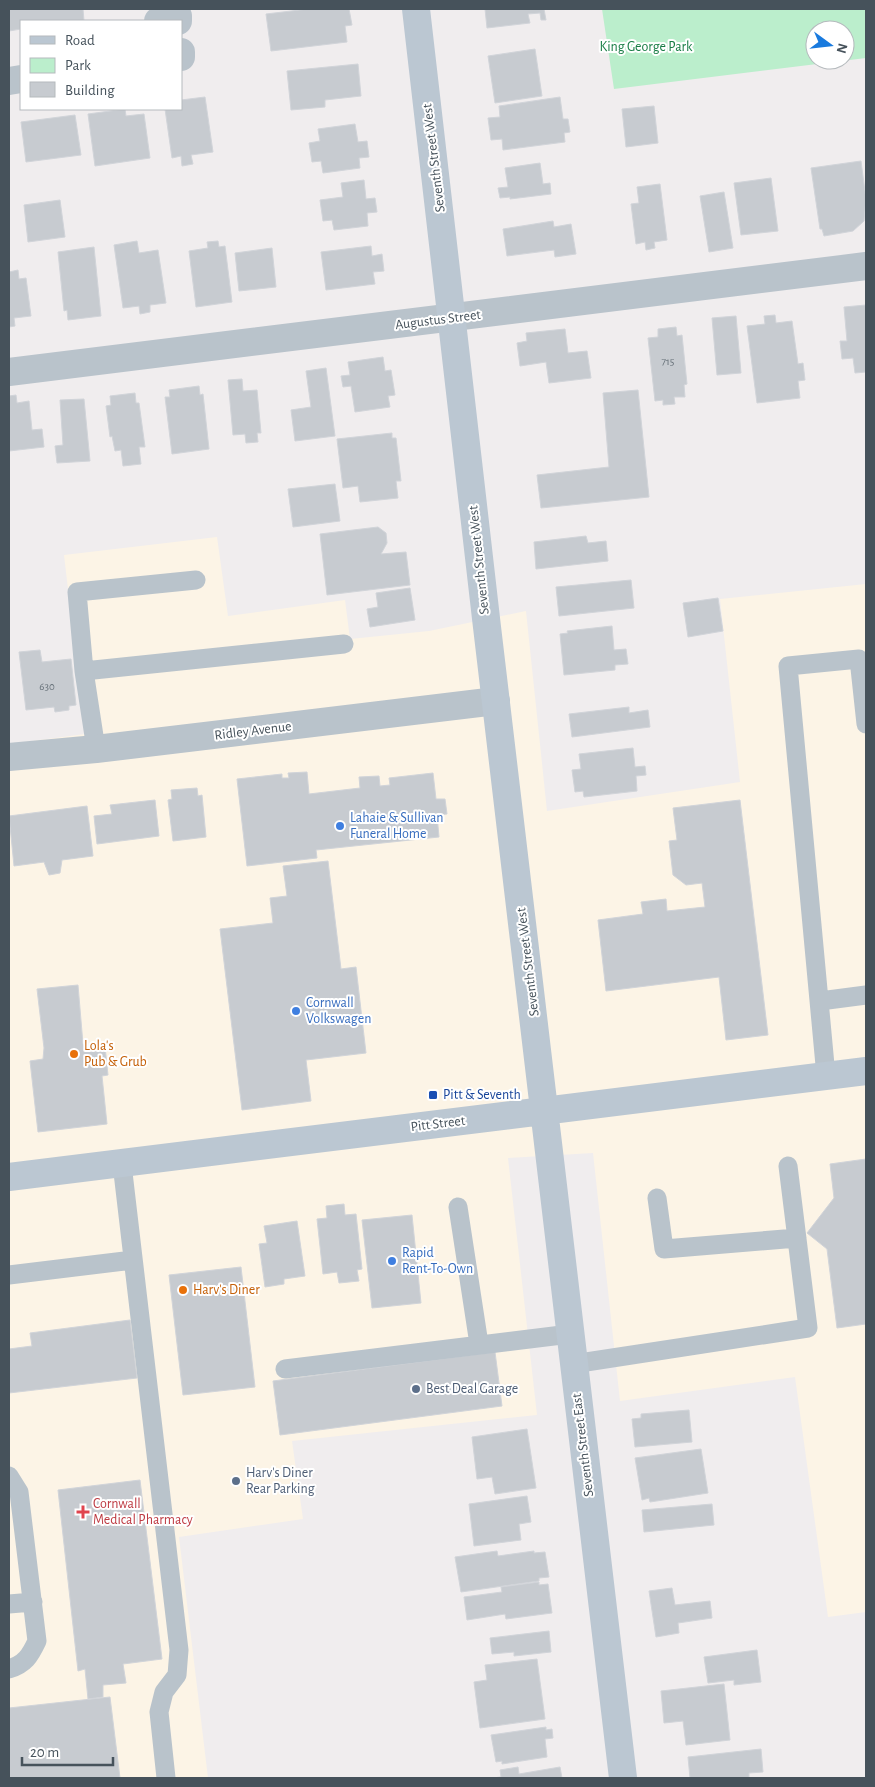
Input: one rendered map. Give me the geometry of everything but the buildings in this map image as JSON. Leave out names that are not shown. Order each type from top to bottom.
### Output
[{"type":"street","name":"Seventh Street West","points":[[416,9],[545,1111]]},
{"type":"street","points":[[162,20],[178,16],[178,20]]},
{"type":"street","name":"Augustus Street","points":[[9,372],[866,266]]},
{"type":"street","name":"Ridley Avenue","points":[[9,757],[96,750],[496,702]]},
{"type":"street","name":"Pitt Street","points":[[9,1177],[866,1071]]},
{"type":"street","name":"Seventh Street East","points":[[545,1111],[573,1364],[623,1778]]},
{"type":"lane","points":[[96,750],[84,671],[77,592],[196,580]]},
{"type":"lane","points":[[84,671],[344,644]]},
{"type":"lane","points":[[826,1076],[788,666],[859,659],[866,724]]},
{"type":"lane","points":[[820,1001],[866,995]]},
{"type":"lane","points":[[122,1164],[180,1650],[177,1676],[164,1692],[159,1712],[166,1778]]},
{"type":"lane","points":[[573,1364],[808,1328],[788,1166]]},
{"type":"lane","points":[[658,1198],[664,1249],[797,1238]]},
{"type":"lane","points":[[458,1207],[479,1344]]},
{"type":"lane","points":[[9,1275],[133,1260]]},
{"type":"lane","points":[[285,1368],[570,1334]]},
{"type":"lane","points":[[9,1476],[19,1492],[15,1519],[33,1602],[37,1641],[29,1657],[19,1666],[9,1669]]},
{"type":"lane","points":[[9,1604],[33,1602]]},
{"type":"shaded area","points":[[217,537],[228,616],[345,600],[350,639],[429,631],[526,611],[547,811],[740,782],[720,599],[866,584],[866,1612],[828,1617],[795,1377],[620,1401],[593,1153],[508,1158],[537,1415],[292,1441],[303,1519],[179,1537],[208,1778],[9,1778],[9,744],[85,734],[64,555]]},
{"type":"green space","name":"King George Park","points":[[602,9],[866,9],[866,58],[855,59],[855,20],[805,20],[805,66],[614,89]]},
{"type":"place","name":"Lahaie & Sullivan Funeral Home","points":[[340,826]]},
{"type":"place","name":"Cornwall Volkswagen","points":[[296,1011]]},
{"type":"place","name":"Lola's Pub & Grub","points":[[74,1054]]},
{"type":"place","name":"Pitt & Seventh","points":[[433,1095]]},
{"type":"place","name":"Rapid Rent-To-Own","points":[[392,1261]]},
{"type":"place","name":"Harv's Diner","points":[[183,1290]]},
{"type":"place","name":"Best Deal Garage","points":[[416,1389]]},
{"type":"place","name":"Harv's Diner Rear Parking","points":[[236,1481]]},
{"type":"place","name":"Cornwall Medical Pharmacy","points":[[83,1512]]}]
